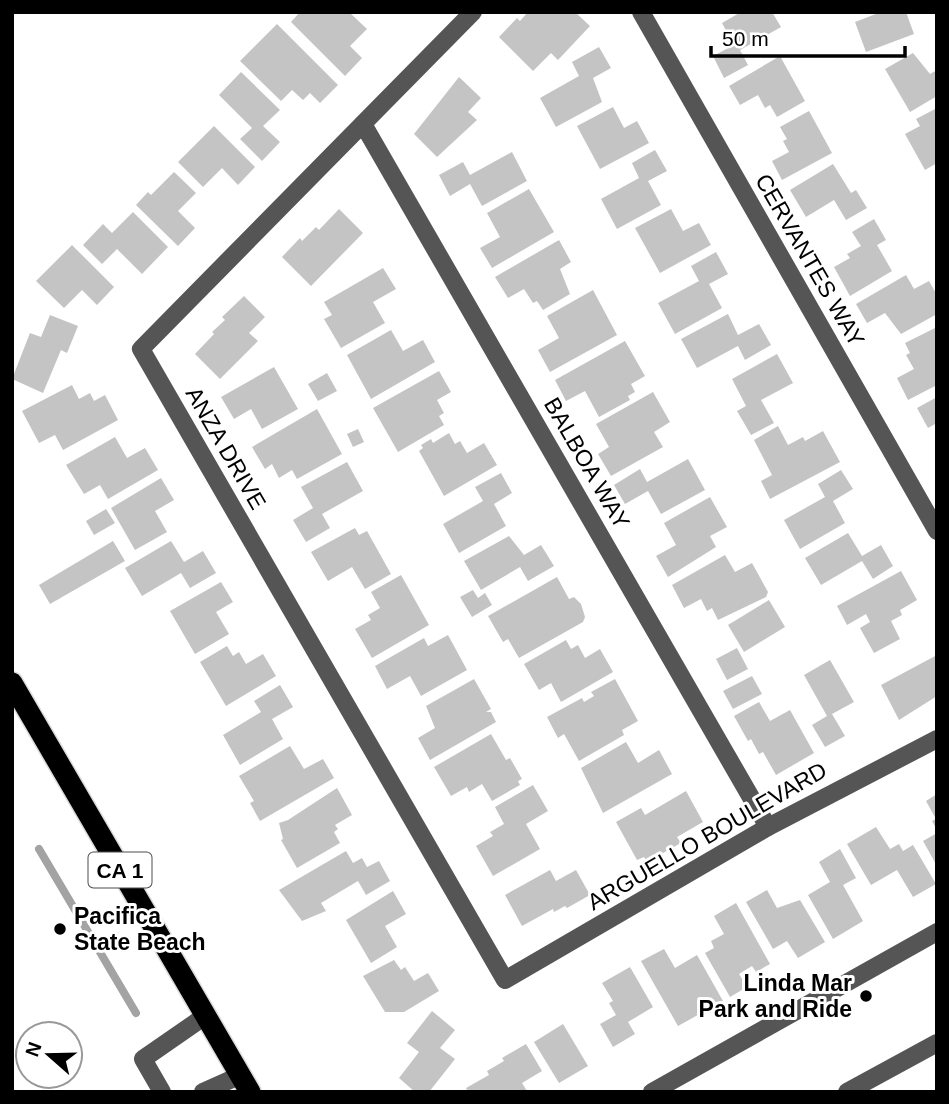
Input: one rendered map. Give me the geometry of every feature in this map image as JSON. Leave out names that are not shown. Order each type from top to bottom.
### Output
[{"type":"highway","name":"CA 1","points":[[12,683],[246,1084]]},
{"type":"street","name":"ANZA DRIVE","points":[[473,12],[141,349],[505,981]]},
{"type":"street","name":"CERVANTES WAY","points":[[640,12],[937,531]]},
{"type":"street","name":"BALBOA WAY","points":[[363,124],[768,827]]},
{"type":"street","name":"ARGUELLO BOULEVARD","points":[[505,981],[768,827],[937,739]]},
{"type":"street","points":[[652,1092],[937,932]]},
{"type":"street","points":[[162,1092],[143,1059],[205,1016]]},
{"type":"street","points":[[847,1092],[937,1043]]},
{"type":"street","points":[[203,1092],[246,1084]]},
{"type":"building","points":[[300,12],[349,12],[367,29],[350,46],[362,58],[345,76],[291,22]]},
{"type":"building","points":[[528,12],[575,12],[590,26],[558,60],[551,53],[533,71],[499,37],[517,18],[520,21]]},
{"type":"building","points":[[741,12],[772,12],[781,27],[740,50],[748,65],[724,78],[713,56],[734,45],[722,23]]},
{"type":"building","points":[[881,12],[906,12],[914,34],[866,52],[855,22]]},
{"type":"building","points":[[277,24],[338,85],[320,103],[310,93],[303,100],[292,90],[281,101],[240,61]]},
{"type":"building","points":[[599,47],[611,68],[593,78],[602,102],[556,127],[540,98],[579,76],[572,62]]},
{"type":"building","points":[[913,53],[930,74],[937,70],[937,96],[910,112],[885,69]]},
{"type":"building","points":[[780,56],[805,101],[777,117],[770,105],[765,108],[758,95],[740,105],[729,86]]},
{"type":"building","points":[[241,72],[280,110],[263,126],[280,142],[262,161],[240,139],[252,128],[219,95]]},
{"type":"building","points":[[459,77],[481,98],[468,112],[477,120],[437,157],[414,134]]},
{"type":"building","points":[[613,107],[624,128],[637,121],[649,143],[600,169],[577,126]]},
{"type":"building","points":[[937,108],[937,163],[925,170],[905,134],[920,126],[916,119]]},
{"type":"building","points":[[809,111],[832,153],[782,180],[772,161],[789,152],[783,141],[787,139],[780,127]]},
{"type":"building","points":[[214,126],[255,167],[238,185],[222,168],[203,187],[178,162]]},
{"type":"building","points":[[655,150],[667,171],[648,181],[661,205],[617,229],[601,199],[639,178],[632,163]]},
{"type":"building","points":[[512,152],[527,181],[482,206],[470,184],[450,196],[439,175],[463,162],[470,175]]},
{"type":"building","points":[[833,164],[851,193],[856,190],[867,208],[846,220],[834,200],[806,217],[790,190]]},
{"type":"building","points":[[174,172],[196,193],[178,211],[195,228],[178,246],[136,205],[148,192],[151,195]]},
{"type":"building","points":[[529,189],[554,232],[492,268],[480,248],[500,237],[487,213]]},
{"type":"building","points":[[339,209],[363,233],[311,286],[282,257],[300,238],[302,241],[316,227],[319,230]]},
{"type":"building","points":[[671,209],[683,231],[699,223],[711,245],[660,273],[635,228]]},
{"type":"building","points":[[133,212],[168,247],[142,274],[117,249],[102,264],[83,245],[103,224],[112,233]]},
{"type":"building","points":[[874,219],[886,240],[877,245],[892,271],[850,296],[834,267],[850,258],[847,254],[861,246],[852,232]]},
{"type":"building","points":[[559,240],[571,262],[560,269],[570,294],[543,310],[537,301],[533,303],[524,289],[508,298],[495,277]]},
{"type":"building","points":[[72,245],[114,287],[97,305],[82,290],[64,308],[36,281]]},
{"type":"building","points":[[716,252],[728,274],[709,284],[722,308],[675,334],[658,303],[699,281],[691,266]]},
{"type":"building","points":[[383,268],[396,289],[373,302],[385,323],[341,348],[324,319],[332,315],[324,302]]},
{"type":"building","points":[[906,275],[914,289],[929,281],[937,295],[937,314],[901,334],[885,313],[867,323],[856,304]]},
{"type":"building","points":[[593,290],[617,335],[550,372],[538,350],[559,338],[547,316]]},
{"type":"building","points":[[244,296],[265,317],[249,333],[258,341],[220,379],[195,354],[225,320],[222,317]]},
{"type":"building","points":[[728,314],[738,335],[759,324],[771,345],[745,360],[738,346],[697,368],[681,339]]},
{"type":"building","points":[[50,315],[78,326],[67,353],[61,350],[43,393],[12,379],[30,333],[41,337]]},
{"type":"building","points":[[935,328],[937,385],[908,400],[897,378],[914,369],[906,355],[910,353],[905,343]]},
{"type":"building","points":[[391,330],[403,351],[423,340],[435,362],[371,399],[347,355]]},
{"type":"building","points":[[625,341],[645,376],[631,384],[635,392],[628,396],[630,400],[599,417],[585,391],[566,401],[555,380]]},
{"type":"building","points":[[777,354],[793,383],[761,400],[774,423],[751,435],[737,411],[746,406],[732,379]]},
{"type":"building","points":[[274,367],[298,409],[262,429],[251,409],[234,419],[221,397]]},
{"type":"building","points":[[439,371],[451,392],[437,400],[444,413],[439,416],[444,425],[398,452],[373,408]]},
{"type":"building","points":[[327,373],[337,391],[318,401],[308,384]]},
{"type":"building","points":[[72,385],[79,399],[90,393],[94,401],[105,395],[118,420],[63,450],[55,435],[39,443],[22,411]]},
{"type":"building","points":[[653,392],[670,422],[654,432],[663,447],[611,476],[598,454],[609,447],[596,424]]},
{"type":"building","points":[[937,397],[937,423],[928,428],[917,408]]},
{"type":"building","points":[[317,409],[342,454],[297,479],[292,470],[279,478],[272,464],[265,469],[252,447]]},
{"type":"building","points":[[778,426],[788,445],[803,437],[805,441],[823,431],[840,462],[770,499],[761,481],[772,475],[754,440]]},
{"type":"building","points":[[358,429],[364,442],[353,447],[347,434]]},
{"type":"building","points":[[449,433],[455,444],[460,441],[467,453],[484,443],[497,465],[444,496],[419,451],[423,448],[421,445],[431,439],[433,443]]},
{"type":"building","points":[[115,437],[127,458],[145,448],[158,470],[108,499],[100,485],[84,494],[66,465]]},
{"type":"building","points":[[688,459],[705,490],[661,514],[648,491],[625,504],[614,485],[640,469],[647,482]]},
{"type":"building","points":[[347,462],[363,491],[322,514],[330,528],[306,542],[293,520],[313,508],[301,487]]},
{"type":"building","points":[[841,470],[853,489],[833,501],[845,523],[800,549],[784,520],[825,497],[818,484]]},
{"type":"building","points":[[501,473],[512,493],[494,504],[506,526],[459,553],[443,524],[483,501],[475,487]]},
{"type":"building","points":[[161,478],[174,500],[155,511],[167,532],[135,550],[111,508]]},
{"type":"building","points":[[710,497],[727,527],[710,536],[716,547],[668,577],[656,556],[676,545],[664,523]]},
{"type":"building","points":[[106,509],[115,523],[94,535],[86,521]]},
{"type":"building","points":[[355,528],[359,535],[367,531],[391,574],[365,589],[352,567],[328,581],[311,552]]},
{"type":"building","points":[[848,533],[862,556],[881,545],[893,566],[873,579],[862,561],[821,585],[805,558]]},
{"type":"building","points":[[509,536],[524,555],[541,545],[554,566],[528,581],[520,567],[481,590],[464,561]]},
{"type":"building","points":[[113,541],[125,561],[50,604],[39,585]]},
{"type":"building","points":[[171,541],[184,562],[203,551],[216,573],[190,588],[181,573],[142,596],[125,568]]},
{"type":"building","points":[[725,555],[735,572],[752,563],[768,592],[766,597],[718,620],[712,608],[707,611],[701,599],[684,608],[672,585]]},
{"type":"building","points":[[901,571],[917,600],[900,610],[902,615],[891,621],[900,639],[874,653],[860,628],[870,622],[866,614],[847,625],[837,606]]},
{"type":"building","points":[[401,575],[429,625],[372,658],[355,629],[371,620],[368,615],[380,608],[371,592]]},
{"type":"building","points":[[557,577],[569,599],[574,597],[581,604],[585,617],[583,622],[519,658],[508,639],[503,642],[488,616]]},
{"type":"building","points":[[221,582],[233,602],[216,612],[229,634],[195,654],[170,611]]},
{"type":"building","points":[[473,590],[478,598],[485,593],[492,605],[472,617],[460,597]]},
{"type":"building","points":[[769,600],[785,627],[744,652],[728,625]]},
{"type":"building","points":[[448,635],[467,670],[421,696],[410,676],[387,689],[375,666],[424,638],[428,646]]},
{"type":"building","points":[[566,640],[571,649],[578,645],[585,658],[600,649],[613,672],[561,702],[551,683],[539,690],[524,664]]},
{"type":"building","points":[[227,646],[233,656],[239,652],[246,664],[263,654],[276,676],[226,706],[200,662]]},
{"type":"building","points":[[737,648],[748,669],[727,680],[716,659]]},
{"type":"building","points":[[937,655],[937,696],[899,720],[881,685]]},
{"type":"building","points":[[830,660],[854,702],[832,714],[845,736],[825,747],[812,725],[827,716],[804,675]]},
{"type":"building","points":[[752,676],[762,694],[733,709],[723,691]]},
{"type":"building","points":[[474,679],[491,709],[486,712],[491,712],[496,722],[430,760],[418,738],[435,728],[426,706]]},
{"type":"building","points":[[615,679],[638,721],[622,730],[624,735],[579,761],[564,734],[558,738],[547,717],[582,698],[584,702],[594,696],[591,692]]},
{"type":"building","points":[[280,685],[293,707],[272,719],[283,739],[240,765],[223,735],[261,712],[254,701]]},
{"type":"building","points":[[759,702],[770,721],[790,710],[814,753],[776,775],[763,752],[759,754],[751,739],[748,741],[734,716]]},
{"type":"building","points":[[491,734],[506,760],[510,758],[522,779],[518,781],[520,785],[492,801],[482,784],[469,792],[467,787],[451,796],[434,767]]},
{"type":"building","points":[[626,742],[638,763],[659,750],[672,774],[603,813],[581,768]]},
{"type":"building","points":[[290,746],[304,769],[323,759],[334,778],[260,821],[250,803],[254,801],[239,776]]},
{"type":"building","points":[[533,785],[548,811],[526,824],[540,849],[493,876],[476,846],[493,836],[490,832],[504,824],[495,807]]},
{"type":"building","points":[[337,788],[352,815],[335,825],[338,829],[334,832],[340,843],[297,868],[281,840],[283,839],[279,823]]},
{"type":"building","points":[[686,791],[703,822],[677,837],[681,843],[647,862],[644,857],[637,860],[616,822],[641,808],[645,815]]},
{"type":"building","points":[[937,794],[937,830],[932,821],[936,819],[926,801]]},
{"type":"building","points":[[876,827],[890,849],[899,844],[903,851],[913,845],[936,884],[913,897],[897,870],[871,885],[847,844]]},
{"type":"building","points":[[937,833],[937,866],[923,841]]},
{"type":"building","points":[[840,849],[856,878],[843,885],[863,921],[833,939],[808,895],[830,882],[819,862]]},
{"type":"building","points":[[346,851],[353,863],[362,858],[367,867],[379,861],[390,881],[366,895],[358,881],[321,903],[326,911],[302,921],[279,890]]},
{"type":"building","points":[[550,870],[556,881],[576,870],[590,895],[567,908],[565,906],[554,912],[553,909],[522,926],[505,895]]},
{"type":"building","points":[[767,890],[777,908],[800,900],[825,942],[798,958],[787,941],[773,949],[746,902]]},
{"type":"building","points":[[393,891],[406,914],[385,926],[397,947],[371,963],[346,920]]},
{"type":"building","points":[[736,903],[770,964],[756,972],[752,966],[739,974],[747,987],[730,997],[705,953],[714,948],[711,941],[724,934],[714,916]]},
{"type":"building","points":[[664,949],[675,968],[697,955],[723,1001],[678,1026],[641,961]]},
{"type":"building","points":[[394,960],[401,970],[405,967],[414,981],[428,973],[439,991],[404,1012],[385,1012],[363,976]]},
{"type":"building","points":[[630,967],[653,1007],[628,1022],[635,1034],[613,1047],[600,1024],[616,1015],[609,1003],[613,1001],[602,983]]},
{"type":"building","points":[[432,1011],[455,1030],[440,1048],[455,1059],[429,1092],[415,1092],[399,1078],[419,1052],[407,1043]]},
{"type":"building","points":[[563,1024],[588,1066],[559,1083],[534,1042]]},
{"type":"building","points":[[526,1044],[542,1071],[522,1083],[527,1091],[468,1092],[466,1088],[489,1075],[487,1071],[504,1061],[502,1058]]},
{"type":"waterway","points":[[39,849],[136,1013]]},
{"type":"place","name":"Pacifica State Beach","points":[[60,929]]},
{"type":"place","name":"Linda Mar Park and Ride","points":[[866,996]]}]
